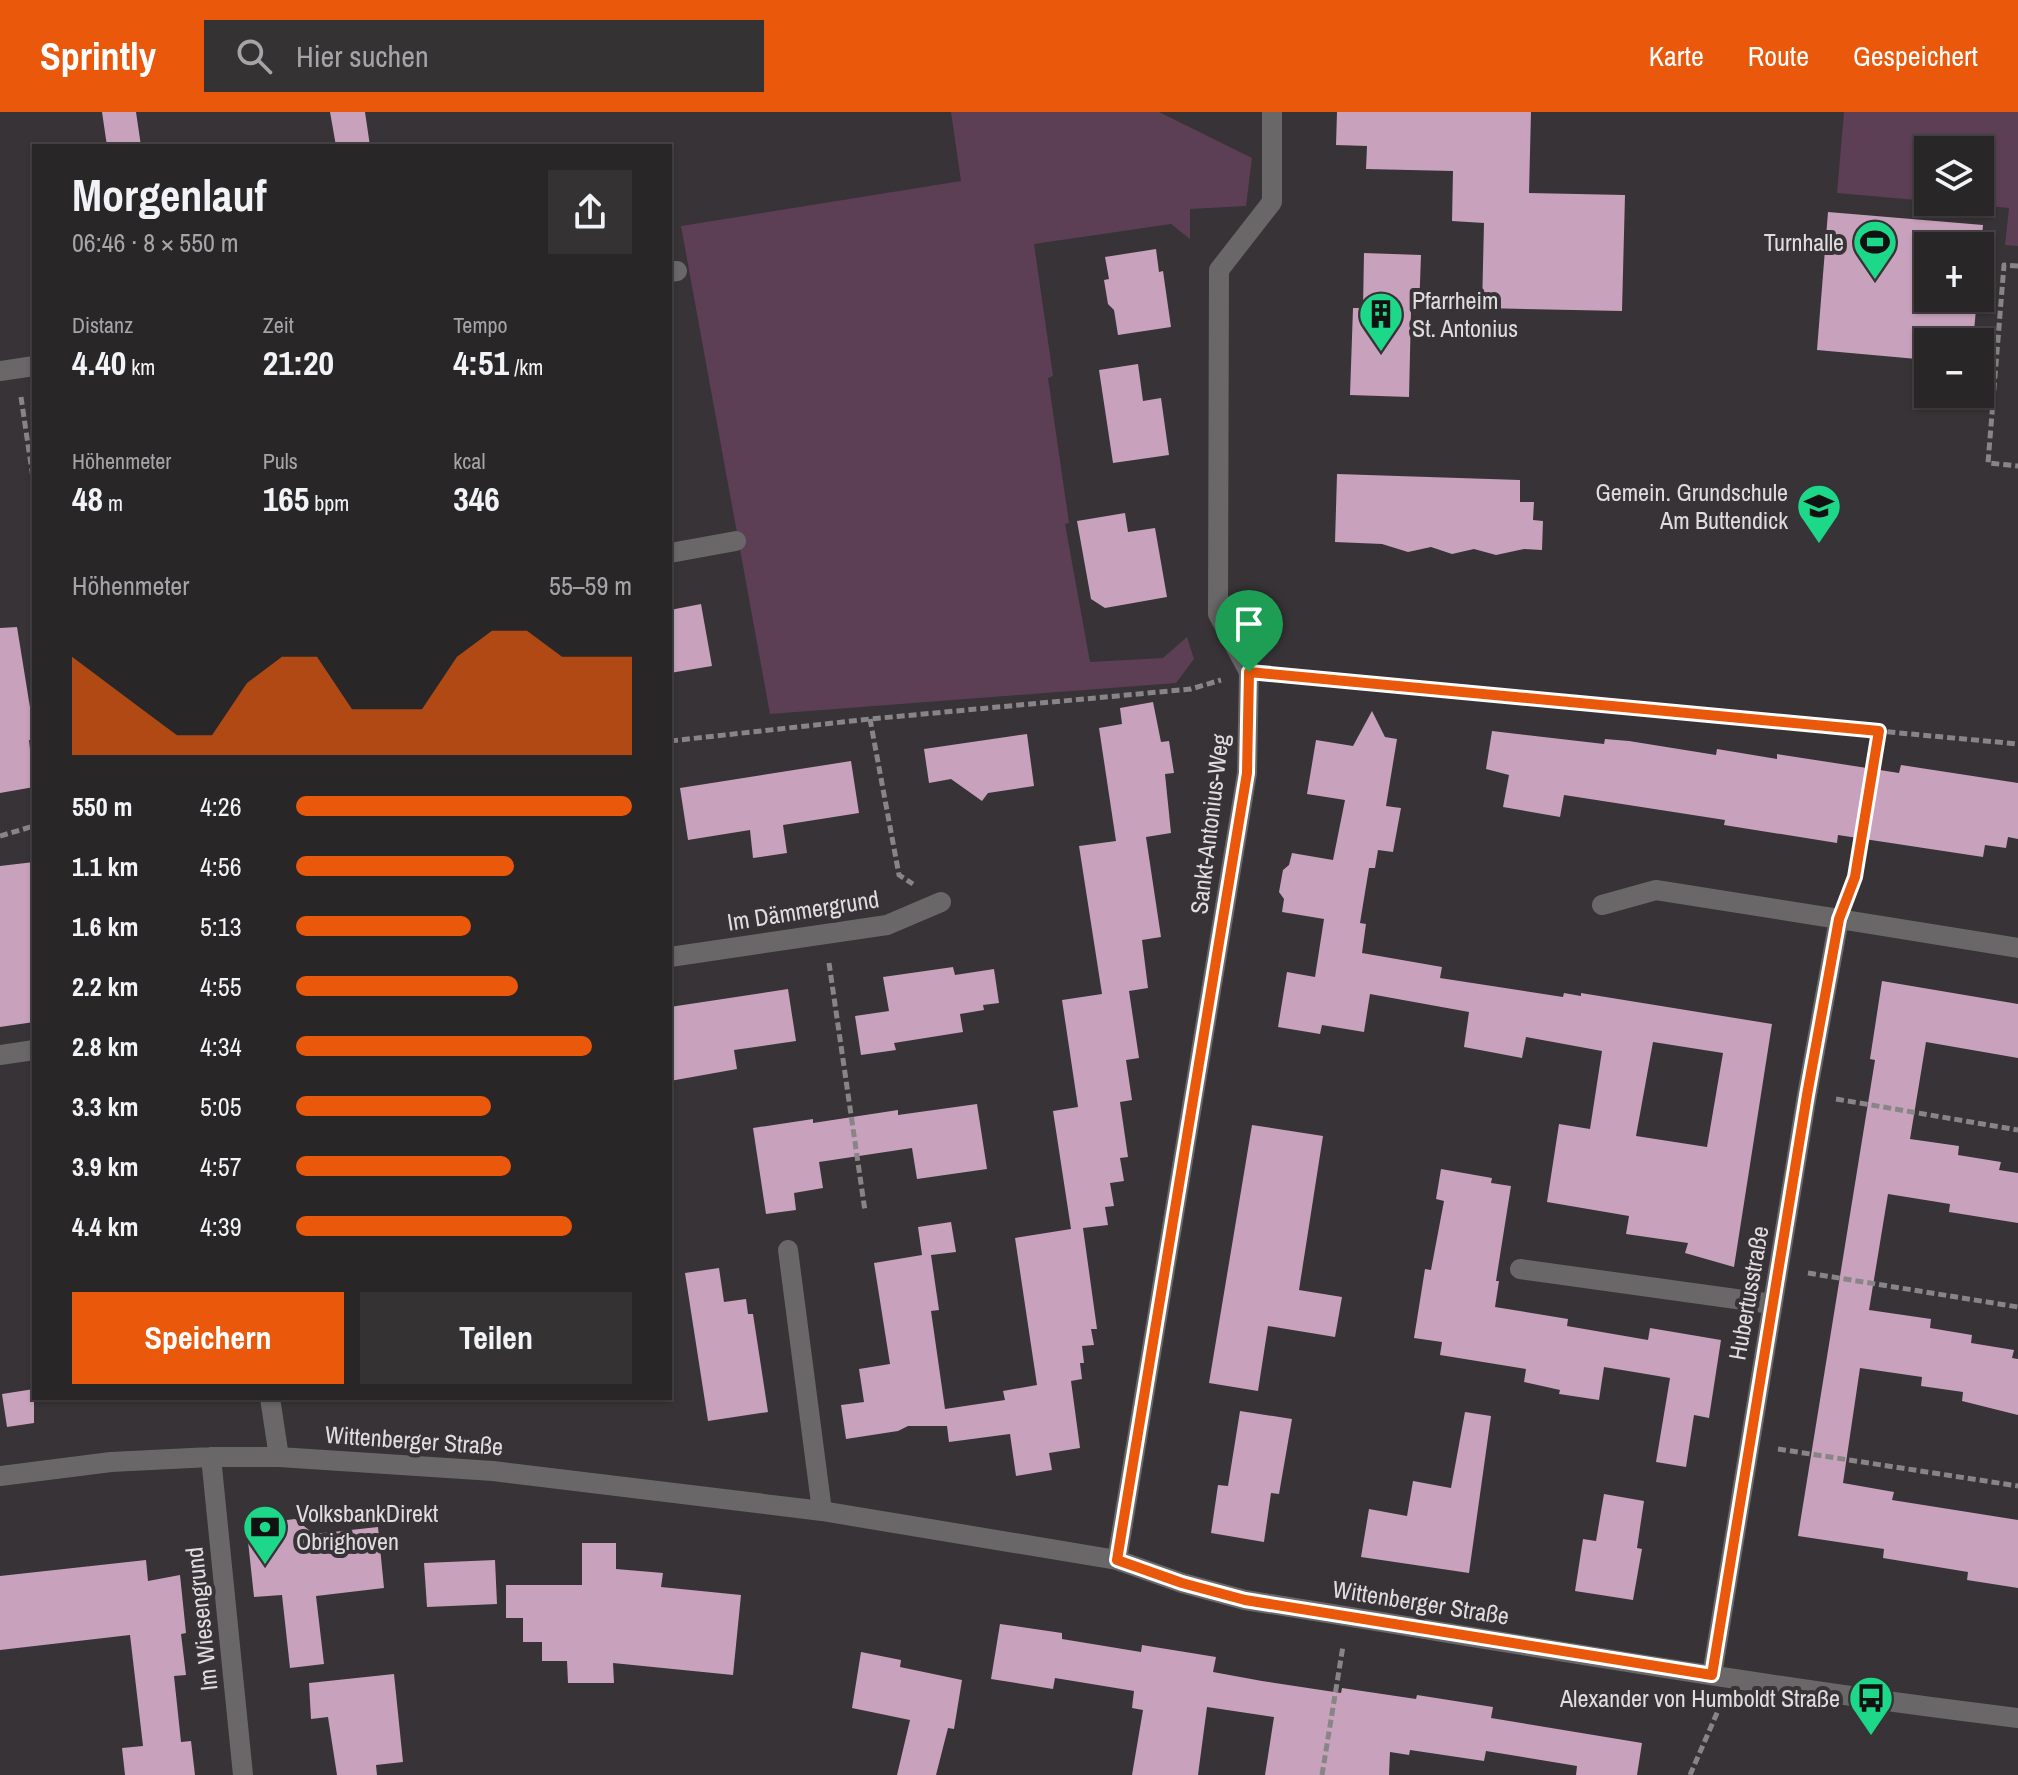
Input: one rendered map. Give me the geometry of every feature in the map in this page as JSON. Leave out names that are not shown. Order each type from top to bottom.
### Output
[{"type":"street","name":"Sankt-Antonius-Weg","points":[[1117,1560],[1247,773],[1249,672],[1218,614],[1219,270],[1272,202],[1272,112]]},
{"type":"street","points":[[672,553],[736,541]]},
{"type":"street","points":[[1602,905],[1656,890],[2018,948]]},
{"type":"street","name":"Im Dämmergrund","points":[[672,957],[887,925],[941,902]]},
{"type":"street","name":"Hubertusstraße","points":[[1721,1677],[1750,1444],[1839,919]]},
{"type":"street","points":[[0,1055],[32,1050]]},
{"type":"street","points":[[788,1250],[822,1511]]},
{"type":"street","points":[[1520,1269],[1772,1304]]},
{"type":"street","points":[[270,1400],[279,1457]]},
{"type":"street","name":"Wittenberger Straße","points":[[0,1476],[111,1462],[211,1457],[279,1457],[493,1471],[822,1511],[1117,1560],[1182,1583],[1245,1600],[1721,1677],[2018,1718]]},
{"type":"street","name":"Im Wiesengrund","points":[[211,1457],[243,1775]]},
{"type":"path","points":[[2018,266],[2004,265],[1988,463],[2018,466]]},
{"type":"path","points":[[17,368],[32,471]]},
{"type":"path","points":[[672,741],[1191,689],[1249,672],[2018,744]]},
{"type":"path","points":[[870,719],[899,875],[941,902]]},
{"type":"path","points":[[1839,919],[1855,877],[1879,731]]},
{"type":"path","points":[[0,836],[32,827]]},
{"type":"path","points":[[825,935],[865,1211]]},
{"type":"path","points":[[1807,1095],[2018,1130]]},
{"type":"path","points":[[1779,1268],[2018,1307]]},
{"type":"path","points":[[1750,1444],[2018,1486]]},
{"type":"path","points":[[1322,1775],[1347,1616]]},
{"type":"path","points":[[1690,1775],[1721,1677]]},
{"type":"shaded area","points":[[951,112],[1159,112],[1252,158],[1246,206],[1190,209],[1190,239],[1171,224],[1034,244],[1053,376],[1048,378],[1069,523],[1065,524],[1090,662],[1163,658],[1187,637],[1194,659],[1176,683],[770,714],[681,226],[961,181]]},
{"type":"shaded area","points":[[1844,112],[2018,112],[2018,246],[2005,245],[2009,208],[1994,207],[1994,136],[1914,136],[1914,200],[1837,193]]},
{"type":"building","points":[[102,112],[136,112],[141,144],[107,144]]},
{"type":"building","points":[[330,112],[365,112],[370,144],[336,144]]},
{"type":"building","points":[[1337,112],[1531,112],[1529,193],[1625,195],[1622,311],[1482,308],[1484,223],[1452,221],[1453,171],[1366,169],[1367,146],[1336,145]]},
{"type":"building","name":"Turnhalle","points":[[1828,212],[1983,225],[1982,232],[1914,232],[1914,312],[1976,312],[1974,328],[1914,328],[1914,359],[1817,350]]},
{"type":"building","points":[[1156,249],[1159,272],[1163,271],[1171,327],[1118,335],[1104,280],[1109,279],[1105,257]]},
{"type":"building","name":"Pfarrheim St. Antonius","points":[[1364,253],[1421,255],[1419,311],[1411,311],[1409,397],[1350,395],[1353,308],[1363,308]]},
{"type":"building","points":[[1138,364],[1143,401],[1161,398],[1169,455],[1113,463],[1099,370]]},
{"type":"building","points":[[1337,474],[1520,480],[1520,502],[1534,502],[1533,520],[1543,521],[1542,550],[1524,549],[1496,555],[1474,549],[1452,554],[1431,547],[1408,552],[1382,544],[1335,542]]},
{"type":"building","points":[[1125,513],[1128,532],[1155,528],[1167,597],[1105,608],[1091,599],[1077,521]]},
{"type":"building","points":[[701,604],[712,666],[672,673],[672,610]]},
{"type":"building","points":[[17,627],[32,720],[32,740],[29,740],[32,787],[0,793],[0,628]]},
{"type":"building","points":[[1153,702],[1161,742],[1169,741],[1174,773],[1165,774],[1171,833],[1146,837],[1161,937],[1142,940],[1148,988],[1129,991],[1139,1058],[1126,1060],[1132,1100],[1120,1102],[1128,1157],[1120,1158],[1124,1181],[1110,1183],[1114,1206],[1105,1207],[1108,1225],[1083,1228],[1097,1329],[1091,1329],[1094,1345],[1082,1346],[1082,1379],[1071,1381],[1080,1448],[1049,1453],[1052,1470],[1016,1476],[1010,1434],[949,1442],[947,1426],[908,1426],[898,1431],[846,1439],[841,1405],[864,1402],[859,1369],[890,1364],[874,1263],[922,1255],[918,1227],[951,1222],[956,1252],[931,1255],[939,1310],[931,1311],[945,1409],[1005,1400],[1003,1391],[1037,1385],[1015,1238],[1071,1229],[1053,1111],[1078,1107],[1062,1000],[1102,994],[1079,846],[1116,841],[1099,728],[1122,724],[1120,708]]},
{"type":"building","points":[[1372,711],[1385,737],[1397,739],[1386,806],[1401,808],[1393,852],[1378,850],[1375,868],[1369,868],[1360,923],[1366,924],[1362,953],[1442,967],[1440,978],[1563,997],[1564,993],[1581,996],[1581,993],[1772,1024],[1734,1267],[1685,1253],[1688,1243],[1626,1234],[1629,1216],[1547,1202],[1559,1124],[1590,1129],[1602,1051],[1526,1037],[1522,1058],[1464,1047],[1469,1012],[1370,994],[1364,1032],[1322,1025],[1320,1034],[1278,1027],[1287,972],[1315,977],[1324,919],[1282,912],[1284,899],[1279,892],[1283,870],[1289,865],[1292,853],[1333,860],[1345,800],[1307,794],[1316,740],[1353,746]],"holes":[[[1653,1042],[1723,1053],[1707,1147],[1636,1136]]]},
{"type":"building","points":[[1492,731],[1604,744],[1605,739],[1629,741],[1716,755],[1717,749],[1777,759],[1777,754],[1899,773],[1901,765],[2018,783],[2018,839],[2008,837],[2006,848],[1985,845],[1983,857],[1838,835],[1837,843],[1724,825],[1725,820],[1564,795],[1560,817],[1503,807],[1509,775],[1486,769]]},
{"type":"building","points":[[1027,734],[1034,786],[988,793],[982,801],[951,779],[929,783],[924,749]]},
{"type":"building","points":[[851,761],[859,813],[783,825],[787,853],[753,858],[750,830],[688,840],[680,788]]},
{"type":"building","points":[[32,862],[32,1022],[0,1027],[0,866]]},
{"type":"building","points":[[953,967],[955,975],[994,969],[999,1003],[983,1005],[984,1010],[960,1014],[963,1032],[894,1043],[896,1050],[861,1055],[855,1016],[889,1011],[883,977]]},
{"type":"building","points":[[1882,981],[2018,1004],[2018,1058],[1926,1042],[1910,1139],[1959,1146],[1958,1155],[2001,1162],[1999,1170],[2018,1173],[2018,1223],[1949,1212],[1950,1204],[1888,1194],[1869,1310],[1931,1319],[1930,1328],[1972,1335],[1971,1343],[2014,1350],[2012,1358],[2018,1359],[2018,1415],[1962,1401],[1963,1392],[1921,1386],[1922,1377],[1860,1368],[1843,1483],[1894,1492],[1892,1500],[2018,1520],[2018,1588],[1967,1580],[1968,1572],[1883,1558],[1884,1549],[1798,1536],[1875,1060],[1870,1059]]},
{"type":"building","points":[[788,989],[796,1041],[734,1050],[737,1069],[672,1081],[672,1007]]},
{"type":"building","points":[[977,1104],[987,1169],[917,1179],[912,1148],[819,1162],[823,1188],[794,1193],[796,1210],[766,1214],[753,1128],[813,1119],[813,1123],[898,1110],[898,1115]]},
{"type":"building","points":[[1252,1125],[1323,1136],[1299,1290],[1342,1297],[1335,1337],[1268,1326],[1258,1391],[1209,1383]]},
{"type":"building","points":[[1441,1169],[1492,1178],[1491,1183],[1511,1186],[1496,1281],[1499,1281],[1495,1307],[1568,1319],[1567,1326],[1648,1340],[1650,1328],[1721,1340],[1709,1418],[1694,1415],[1686,1467],[1656,1462],[1670,1378],[1604,1367],[1599,1400],[1559,1394],[1560,1390],[1524,1382],[1526,1369],[1440,1355],[1442,1342],[1414,1338],[1425,1269],[1431,1270],[1444,1201],[1436,1199]]},
{"type":"building","points":[[719,1268],[724,1302],[746,1299],[748,1314],[753,1314],[768,1412],[708,1421],[685,1273]]},
{"type":"building","points":[[32,1389],[34,1423],[7,1427],[2,1394]]},
{"type":"building","points":[[1240,1411],[1292,1419],[1279,1494],[1271,1493],[1264,1542],[1211,1533],[1218,1485],[1228,1486]]},
{"type":"building","points":[[1465,1412],[1491,1416],[1469,1573],[1361,1557],[1369,1509],[1407,1516],[1413,1481],[1451,1488]]},
{"type":"building","points":[[1604,1494],[1644,1501],[1637,1548],[1642,1549],[1633,1600],[1575,1591],[1583,1539],[1596,1541]]},
{"type":"building","points":[[295,1519],[314,1534],[378,1527],[384,1588],[316,1596],[324,1664],[290,1668],[282,1595],[254,1597],[248,1541],[263,1523]]},
{"type":"building","points":[[582,1543],[616,1543],[616,1569],[663,1573],[661,1587],[741,1595],[733,1675],[613,1663],[614,1683],[568,1683],[567,1661],[542,1661],[542,1642],[523,1642],[523,1618],[506,1618],[506,1585],[582,1585]]},
{"type":"building","points":[[146,1560],[148,1581],[180,1575],[186,1633],[181,1634],[186,1675],[174,1676],[181,1742],[191,1741],[195,1775],[125,1775],[122,1748],[143,1746],[130,1635],[0,1650],[0,1576]]},
{"type":"building","points":[[495,1560],[497,1604],[427,1607],[424,1563]]},
{"type":"building","points":[[1000,1624],[1062,1633],[1062,1639],[1141,1652],[1142,1645],[1216,1657],[1213,1672],[1262,1681],[1341,1693],[1342,1688],[1416,1699],[1417,1695],[1493,1707],[1491,1718],[1642,1743],[1637,1775],[1576,1775],[1577,1766],[1486,1751],[1484,1761],[1410,1750],[1409,1755],[1390,1752],[1389,1775],[1265,1775],[1274,1717],[1207,1707],[1198,1775],[1132,1775],[1143,1710],[1132,1708],[1134,1691],[1055,1678],[1053,1689],[991,1679]]},
{"type":"building","points":[[861,1652],[901,1660],[900,1667],[962,1680],[954,1729],[948,1728],[936,1775],[897,1775],[910,1720],[852,1708]]},
{"type":"building","points":[[394,1674],[403,1762],[376,1765],[377,1775],[337,1775],[328,1717],[311,1719],[309,1683]]},
{"type":"place","name":"Turnhalle","points":[[1875,281]]},
{"type":"place","name":"Pfarrheim St. Antonius","points":[[1381,353]]},
{"type":"place","name":"Gemein. Grundschule Am Buttendick","points":[[1819,545]]},
{"type":"place","name":"VolksbankDirekt Obrighoven","points":[[265,1566]]},
{"type":"place","name":"Alexander von Humboldt Straße","points":[[1871,1737]]},
{"type":"route","points":[[1249,672],[1879,731],[1855,877],[1839,919],[1807,1095],[1712,1675],[1245,1600],[1182,1583],[1117,1560],[1247,773],[1249,672]]}]
